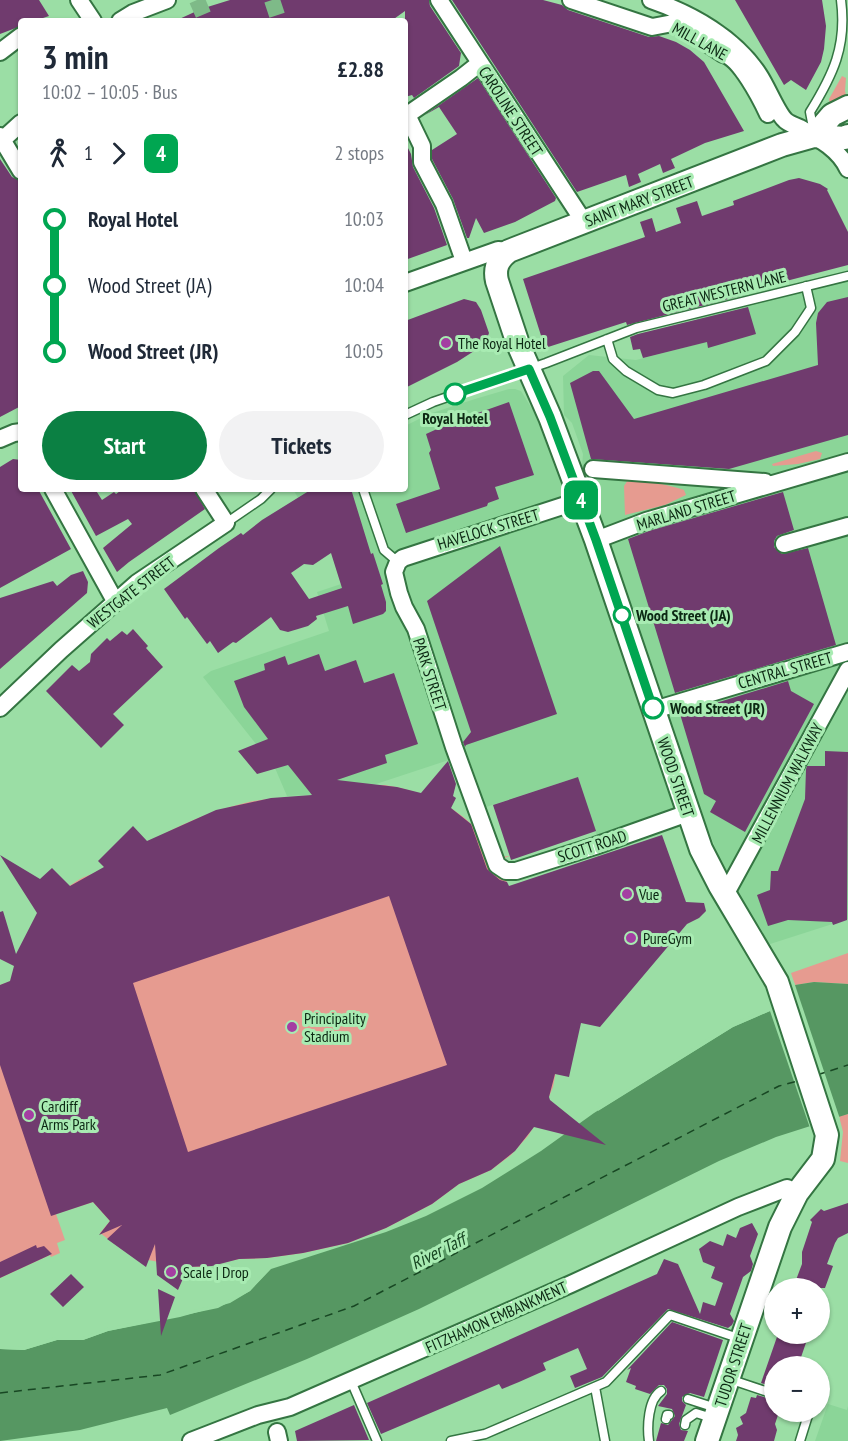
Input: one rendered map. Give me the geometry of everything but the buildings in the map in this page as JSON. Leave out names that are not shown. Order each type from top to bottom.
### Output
[{"type":"street","points":[[79,0],[91,18]]},
{"type":"street","points":[[125,18],[167,0]]},
{"type":"street","name":"CAROLINE STREET","points":[[439,0],[584,222]]},
{"type":"street","name":"MILL LANE","points":[[571,0],[652,27],[673,23],[723,54],[729,54],[744,73],[768,114]]},
{"type":"street","name":"MILL LANE","points":[[651,0],[665,3],[693,18],[736,47],[758,73],[784,120],[814,136],[842,158],[848,169]]},
{"type":"street","points":[[0,52],[18,38]]},
{"type":"street","points":[[464,261],[444,204],[422,162],[422,146],[408,117],[410,113],[480,63]]},
{"type":"street","points":[[814,136],[832,115],[848,107]]},
{"type":"street","points":[[18,126],[1,140],[18,166]]},
{"type":"street","name":"SAINT MARY STREET","points":[[408,283],[498,250],[509,251],[783,145],[814,136],[845,138],[848,136]]},
{"type":"street","name":"WOOD STREET","points":[[509,251],[499,260],[496,276],[518,344],[550,417],[596,540],[688,813],[709,866],[777,982],[825,1126]]},
{"type":"street","points":[[0,439],[18,432]]},
{"type":"street","name":"MARLAND STREET","points":[[596,540],[646,521],[848,462]]},
{"type":"street","name":"MARLAND STREET","points":[[593,469],[777,483]]},
{"type":"street","points":[[55,492],[115,601]]},
{"type":"street","points":[[206,492],[226,523]]},
{"type":"street","name":"HAVELOCK STREET","points":[[398,562],[421,550],[581,500]]},
{"type":"street","name":"WESTGATE STREET","points":[[0,708],[115,601],[146,576],[226,523]]},
{"type":"street","points":[[784,544],[848,526]]},
{"type":"street","name":"PARK STREET","points":[[398,562],[395,567],[395,579],[404,607],[416,629],[454,747],[496,865]]},
{"type":"street","name":"CENTRAL STREET","points":[[654,710],[848,652]]},
{"type":"street","name":"MILLENNIUM WALKWAY","points":[[725,896],[848,670]]},
{"type":"street","name":"SCOTT ROAD","points":[[496,865],[506,871],[516,871],[688,813]]},
{"type":"street","name":"TUDOR STREET","points":[[708,1441],[772,1246],[797,1193],[823,1159],[827,1143],[825,1126]]},
{"type":"street","name":"FITZHAMON EMBANKMENT","points":[[191,1441],[258,1415],[290,1407],[351,1381],[738,1207],[787,1188],[797,1193]]},
{"type":"lane","points":[[814,136],[810,112],[829,82],[840,51],[843,33],[841,0]]},
{"type":"lane","name":"GREAT WESTERN LANE","points":[[529,369],[636,328],[848,276]]},
{"type":"lane","points":[[608,339],[613,359],[626,371],[658,390],[673,393],[694,388],[766,361],[795,332],[811,308],[806,286]]},
{"type":"lane","points":[[408,413],[452,394],[529,369]]},
{"type":"lane","name":"WESTGATE STREET","points":[[226,523],[268,492]]},
{"type":"lane","points":[[364,492],[382,544],[388,554],[398,562]]},
{"type":"lane","points":[[451,1441],[485,1434],[606,1382],[670,1315],[741,1339]]},
{"type":"lane","points":[[728,1379],[764,1391]]},
{"type":"lane","points":[[351,1381],[377,1441]]},
{"type":"lane","points":[[595,1387],[605,1441]]},
{"type":"lane","points":[[649,1441],[647,1421],[656,1395],[661,1391]]},
{"type":"lane","points":[[687,1399],[717,1414]]},
{"type":"lane","points":[[684,1421],[696,1413],[717,1414]]},
{"type":"lane","points":[[800,1441],[806,1422]]},
{"type":"shaded area","points":[[842,76],[846,78],[847,99],[830,105],[829,99]]},
{"type":"shaded area","points":[[848,281],[848,919],[767,945],[730,883],[697,803],[598,839],[578,777],[486,807],[467,754],[373,785],[325,794],[287,796],[275,768],[203,677],[211,671],[329,631],[317,592],[341,584],[324,529],[315,528],[295,492],[408,492],[408,424],[429,414],[515,389],[521,391],[534,412],[569,497],[581,500],[591,490],[582,466],[583,454],[572,423],[564,415],[563,376],[589,355],[636,360],[702,343],[696,317]]},
{"type":"shaded area","points":[[816,451],[822,453],[820,459],[798,464],[773,466],[772,464]]},
{"type":"shaded area","points":[[628,480],[670,486],[684,490],[686,495],[665,505],[625,515],[624,486]]},
{"type":"shaded area","name":"Principality Stadium","points":[[384,785],[410,790],[446,806],[458,813],[477,830],[497,857],[510,856],[499,860],[542,984],[556,1071],[553,1087],[542,1113],[528,1136],[511,1155],[491,1170],[459,1184],[432,1204],[386,1228],[348,1243],[303,1253],[239,1259],[204,1267],[180,1266],[143,1259],[123,1250],[100,1233],[110,1221],[93,1202],[56,1214],[65,1240],[57,1243],[60,1253],[51,1257],[50,1255],[0,1278],[0,985],[27,976],[19,951],[36,920],[52,901],[80,879],[101,870],[174,829],[210,813],[258,800],[316,795]]},
{"type":"shaded area","points":[[848,953],[848,984],[814,982],[795,985],[791,973]]},
{"type":"shaded area","points":[[848,1114],[848,1163],[840,1161],[843,1132],[839,1116]]},
{"type":"shaded area","points":[[830,1405],[847,1410],[848,1406],[848,1441],[815,1441],[822,1422],[830,1422]]},
{"type":"water","name":"River Taff","points":[[814,982],[848,984],[848,1114],[776,1137],[719,1161],[419,1309],[307,1359],[170,1415],[167,1408],[80,1430],[0,1441],[0,1349],[24,1350],[57,1340],[83,1340],[108,1331],[180,1317],[230,1303],[250,1291],[271,1269],[386,1232],[426,1216],[482,1188],[541,1151],[594,1113],[733,1027],[770,1011],[795,985]]},
{"type":"pier","points":[[794,982],[840,1119],[810,1128],[770,1011],[733,1027],[598,1111],[599,1107],[731,1024],[767,1009]]},
{"type":"pier","points":[[268,1267],[269,1270],[250,1291],[218,1308],[108,1331],[83,1340],[57,1340],[24,1350],[0,1349],[0,1346],[23,1347],[56,1337],[83,1337],[107,1328],[217,1305],[243,1293]]},
{"type":"ferry route","points":[[817,1075],[848,1065]]},
{"type":"ferry route","points":[[0,1393],[160,1375],[354,1306],[779,1086],[798,1081]]},
{"type":"tunnel","points":[[197,0],[205,18]]},
{"type":"tunnel","points":[[272,0],[278,18]]},
{"type":"bus line","name":"4","points":[[455,394],[529,369],[541,394],[596,540],[653,708]]},
{"type":"place","name":"The Royal Hotel","points":[[446,343]]},
{"type":"place","name":"Royal Hotel","points":[[455,394]]},
{"type":"place","name":"Wood Street (JA)","points":[[622,615]]},
{"type":"place","name":"Wood Street (JR)","points":[[653,708]]},
{"type":"place","name":"Vue","points":[[627,894]]},
{"type":"place","name":"PureGym","points":[[631,938]]},
{"type":"place","name":"Principality Stadium","points":[[292,1027]]},
{"type":"place","name":"Cardiff Arms Park","points":[[29,1115]]},
{"type":"place","name":"Scale | Drop","points":[[171,1272]]}]
